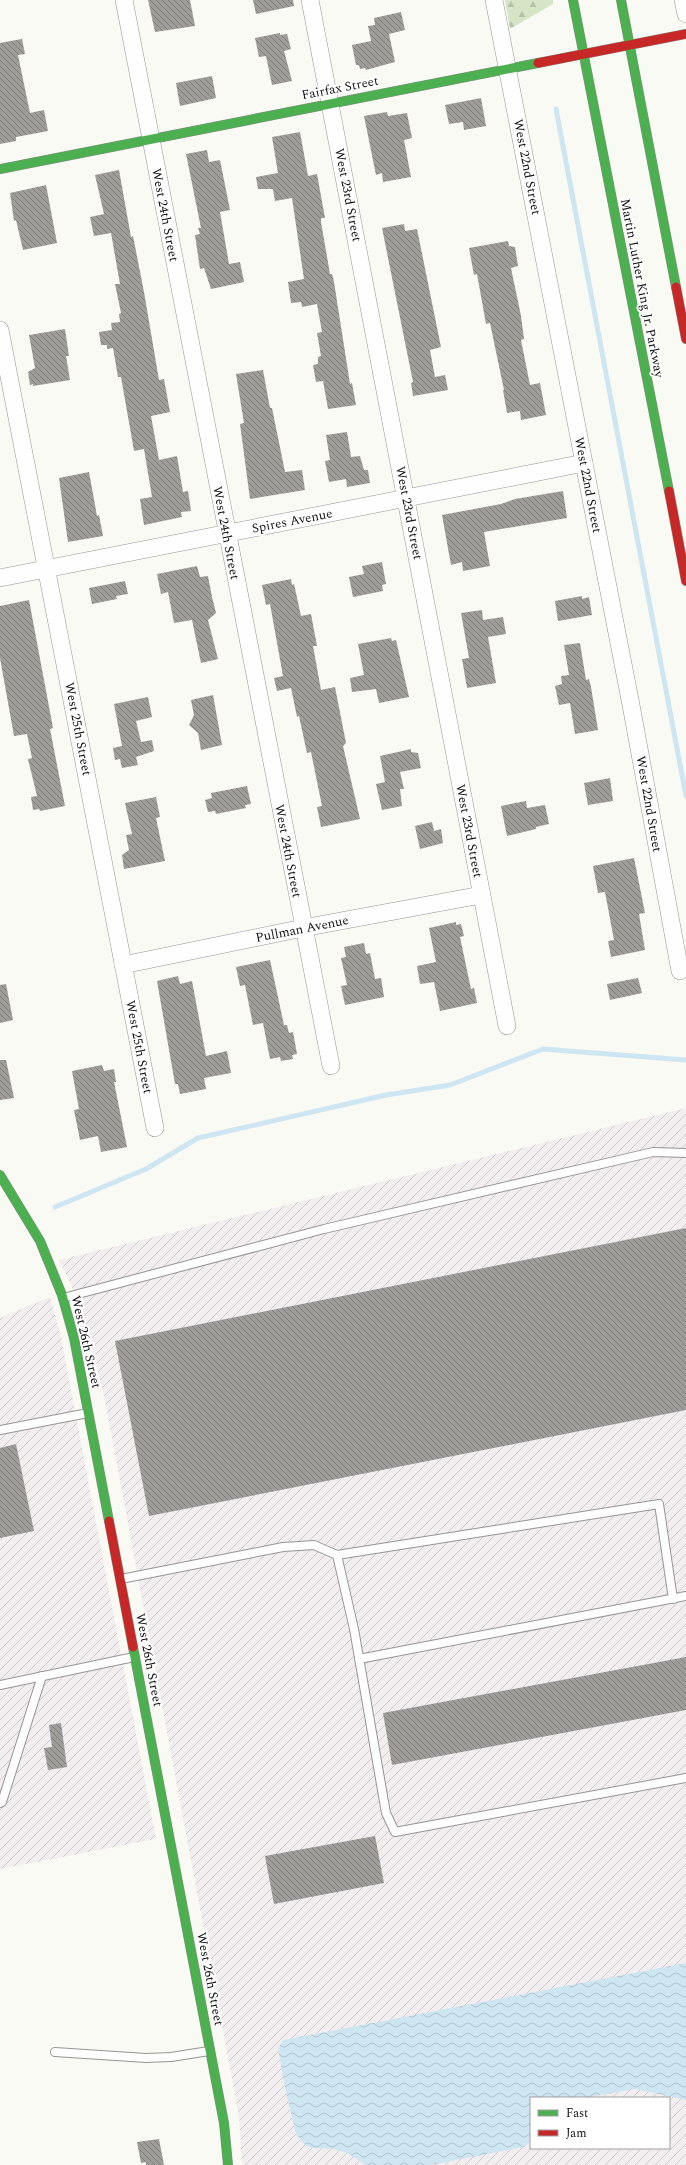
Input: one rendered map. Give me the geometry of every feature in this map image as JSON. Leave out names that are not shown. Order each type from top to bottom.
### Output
[{"type":"main road","name":"Martin Luther King Jr. Parkway","points":[[573,0],[582,53],[686,581]]},
{"type":"main road","points":[[620,0],[686,339]]},
{"type":"main road","name":"Fairfax Street","points":[[0,169],[582,53],[686,34]]},
{"type":"main road","name":"West 26th Street","points":[[0,1175],[33,1228],[63,1298],[74,1338],[224,2123],[228,2165]]},
{"type":"street","name":"West 24th Street","points":[[124,0],[226,534],[331,1066]]},
{"type":"street","name":"West 23rd Street","points":[[310,0],[507,1026]]},
{"type":"street","name":"West 22nd Street","points":[[494,0],[584,463],[680,971]]},
{"type":"street","points":[[683,0],[686,14]]},
{"type":"street","name":"West 25th Street","points":[[0,330],[155,1128]]},
{"type":"street","name":"Spires Avenue","points":[[0,578],[584,463]]},
{"type":"street","name":"Pullman Avenue","points":[[124,965],[303,928],[481,895]]},
{"type":"lane","points":[[63,1298],[324,1229],[653,1152],[686,1153]]},
{"type":"lane","points":[[0,1430],[88,1413]]},
{"type":"lane","points":[[121,1579],[283,1547],[314,1544],[337,1555],[659,1504],[673,1599]]},
{"type":"lane","points":[[337,1555],[359,1660],[386,1813],[395,1832],[686,1778]]},
{"type":"lane","points":[[359,1660],[686,1596]]},
{"type":"lane","points":[[0,1684],[135,1657]]},
{"type":"lane","points":[[0,1803],[2,1802],[42,1676]]},
{"type":"lane","points":[[54,2052],[146,2058],[171,2057],[210,2051]]},
{"type":"shaded area","points":[[686,1108],[686,2165],[242,2165],[239,2117],[105,1401],[82,1308],[59,1260]]},
{"type":"shaded area","points":[[50,1297],[61,1337],[156,1839],[0,1869],[0,1318]]},
{"type":"green space","points":[[505,0],[553,0],[553,4],[510,29]]},
{"type":"water","points":[[686,1963],[686,2100],[635,2089],[590,2097],[530,2097],[530,2142],[524,2147],[430,2165],[366,2165],[347,2153],[334,2149],[312,2148],[305,2145],[296,2134],[285,2088],[278,2048],[283,2040]]},
{"type":"building","points":[[148,0],[190,0],[195,26],[155,32]]},
{"type":"building","points":[[253,0],[293,0],[294,6],[256,14]]},
{"type":"building","points":[[401,12],[405,30],[389,34],[395,62],[366,70],[365,68],[360,69],[359,65],[356,65],[352,45],[371,41],[368,26],[375,25],[374,18]]},
{"type":"building","points":[[280,33],[280,35],[287,34],[291,49],[284,51],[292,81],[272,85],[266,56],[259,57],[255,38]]},
{"type":"building","points":[[22,39],[25,54],[18,55],[30,113],[44,110],[48,131],[16,137],[16,141],[0,144],[0,43]]},
{"type":"building","points":[[212,76],[216,98],[180,106],[176,83]]},
{"type":"building","points":[[481,98],[486,126],[464,130],[463,122],[449,124],[445,105]]},
{"type":"building","points":[[387,112],[388,116],[407,113],[412,138],[404,140],[411,177],[383,182],[382,173],[376,175],[364,116]]},
{"type":"building","points":[[300,132],[308,176],[317,174],[325,218],[321,218],[321,222],[330,274],[332,274],[334,282],[350,384],[352,383],[356,405],[328,409],[323,381],[316,382],[313,365],[318,364],[318,357],[321,356],[317,333],[322,332],[317,304],[302,307],[301,302],[291,303],[288,282],[304,279],[292,198],[275,201],[273,189],[258,189],[256,177],[278,173],[272,137]]},
{"type":"building","points":[[207,150],[209,162],[220,160],[230,210],[220,212],[229,264],[240,262],[244,282],[211,289],[204,268],[200,269],[195,235],[200,234],[198,228],[201,228],[186,154]]},
{"type":"building","points":[[119,170],[131,237],[133,236],[144,292],[159,380],[164,379],[170,412],[151,416],[159,460],[177,456],[183,492],[188,491],[191,511],[181,512],[182,517],[144,525],[140,499],[152,497],[144,449],[134,451],[121,377],[118,377],[113,348],[107,349],[107,345],[101,345],[99,332],[112,330],[111,323],[120,322],[119,314],[121,313],[115,284],[120,284],[111,233],[94,236],[90,217],[104,214],[95,175]]},
{"type":"building","points":[[46,185],[57,243],[23,250],[16,220],[14,221],[10,193]]},
{"type":"building","points":[[404,224],[405,231],[417,229],[441,347],[430,350],[435,377],[445,375],[448,390],[413,396],[411,383],[413,382],[382,228]]},
{"type":"building","points":[[508,241],[509,246],[515,247],[518,266],[511,268],[521,316],[524,339],[521,340],[530,385],[540,383],[546,415],[521,420],[520,411],[507,413],[504,390],[490,323],[486,324],[477,274],[474,275],[469,248]]},
{"type":"building","points":[[65,329],[69,356],[66,356],[70,380],[33,386],[33,384],[30,385],[28,372],[35,368],[29,335]]},
{"type":"building","points":[[263,370],[285,472],[302,470],[305,490],[250,499],[240,424],[244,423],[236,374]]},
{"type":"building","points":[[347,432],[351,457],[360,456],[364,470],[368,470],[370,483],[347,487],[346,479],[329,482],[325,461],[330,460],[326,435]]},
{"type":"building","points":[[89,472],[97,516],[99,515],[103,536],[68,542],[59,478]]},
{"type":"building","points":[[563,491],[567,518],[484,532],[490,566],[463,571],[462,562],[451,565],[442,515],[501,504],[515,499]]},
{"type":"building","points":[[382,562],[386,584],[382,585],[383,591],[353,597],[349,577],[364,574],[362,566]]},
{"type":"building","points":[[197,566],[200,577],[208,576],[216,613],[208,620],[218,659],[201,663],[192,620],[174,623],[168,592],[161,594],[157,574]]},
{"type":"building","points":[[291,579],[292,585],[294,584],[301,616],[311,614],[317,646],[313,646],[321,690],[335,687],[346,743],[343,746],[360,819],[321,827],[317,807],[322,806],[311,752],[307,753],[291,688],[277,691],[274,678],[283,676],[270,604],[266,605],[262,585]]},
{"type":"building","points":[[125,581],[128,594],[116,596],[117,599],[92,604],[89,588]]},
{"type":"building","points":[[582,596],[582,599],[589,597],[592,615],[558,621],[555,601]]},
{"type":"building","points":[[29,600],[53,728],[50,729],[65,806],[40,811],[39,809],[33,810],[31,797],[37,796],[28,759],[32,758],[27,734],[14,736],[0,658],[0,606]]},
{"type":"building","points":[[482,610],[483,620],[503,617],[506,634],[488,637],[496,683],[467,688],[462,659],[469,658],[461,613]]},
{"type":"building","points":[[391,638],[392,641],[396,640],[409,697],[379,703],[376,689],[352,692],[350,678],[364,675],[358,644]]},
{"type":"building","points":[[580,643],[586,680],[589,679],[591,687],[598,730],[575,734],[570,703],[559,705],[555,686],[562,684],[561,676],[569,675],[564,645]]},
{"type":"building","points":[[213,695],[222,745],[201,750],[198,733],[189,725],[194,715],[191,700]]},
{"type":"building","points":[[148,697],[152,717],[136,721],[141,742],[152,740],[154,751],[136,757],[138,765],[122,768],[120,759],[115,760],[113,748],[122,746],[114,704]]},
{"type":"building","points":[[411,749],[411,752],[418,753],[421,768],[400,772],[404,789],[400,789],[402,806],[382,810],[376,784],[385,782],[380,756]]},
{"type":"building","points":[[610,778],[613,801],[588,805],[584,783]]},
{"type":"building","points":[[247,786],[251,804],[245,805],[246,808],[216,814],[215,811],[208,812],[205,800],[212,798],[211,793]]},
{"type":"building","points":[[156,797],[160,817],[156,818],[165,861],[124,869],[122,855],[129,850],[126,835],[132,834],[125,803]]},
{"type":"building","points":[[526,801],[527,808],[545,805],[549,824],[536,827],[536,829],[507,836],[501,806]]},
{"type":"building","points":[[432,822],[434,831],[441,829],[443,843],[420,849],[415,826]]},
{"type":"building","points":[[634,858],[645,913],[639,914],[645,950],[611,957],[608,941],[614,940],[605,892],[598,893],[593,866]]},
{"type":"building","points":[[456,922],[456,925],[461,924],[464,936],[460,937],[471,989],[474,988],[477,1003],[440,1011],[434,982],[420,984],[417,966],[436,962],[429,928]]},
{"type":"building","points":[[364,943],[366,954],[370,953],[375,979],[381,978],[384,997],[345,1005],[341,986],[347,985],[341,958],[346,957],[344,947]]},
{"type":"building","points":[[270,960],[284,1025],[287,1025],[289,1033],[293,1032],[297,1054],[292,1055],[293,1059],[281,1061],[280,1057],[270,1059],[263,1023],[253,1025],[245,985],[240,986],[236,967]]},
{"type":"building","points":[[178,976],[180,984],[192,981],[206,1056],[227,1051],[231,1073],[204,1078],[206,1089],[180,1094],[178,1084],[175,1084],[157,981]]},
{"type":"building","points":[[638,978],[642,993],[610,1000],[607,984]]},
{"type":"building","points":[[6,984],[13,1020],[0,1023],[0,985]]},
{"type":"building","points":[[0,1060],[6,1060],[14,1098],[0,1100]]},
{"type":"building","points":[[102,1065],[104,1071],[114,1069],[116,1082],[114,1082],[127,1147],[101,1152],[98,1136],[80,1140],[74,1110],[79,1109],[72,1071]]},
{"type":"building","points":[[686,1228],[686,1410],[149,1516],[115,1341]]},
{"type":"building","points":[[16,1444],[34,1531],[0,1538],[0,1448]]},
{"type":"building","points":[[686,1657],[686,1710],[392,1765],[383,1713]]},
{"type":"building","points":[[61,1723],[67,1767],[48,1770],[44,1748],[52,1747],[49,1725]]},
{"type":"building","points":[[375,1836],[384,1883],[274,1904],[265,1856]]},
{"type":"building","points":[[159,2139],[164,2165],[146,2165],[146,2162],[141,2163],[137,2142]]},
{"type":"waterway","points":[[556,109],[686,796]]},
{"type":"waterway","points":[[55,1207],[146,1169],[198,1138],[386,1095],[450,1085],[543,1049],[686,1060]]},
{"type":"traffic: fast","points":[[573,0],[669,491]]},
{"type":"traffic: fast","points":[[621,0],[676,287]]},
{"type":"traffic: fast","points":[[0,169],[538,63]]},
{"type":"traffic: fast","points":[[0,1175],[40,1241],[62,1295],[74,1338],[109,1521]]},
{"type":"traffic: fast","points":[[133,1647],[224,2123],[228,2165]]},
{"type":"traffic: jam","points":[[538,63],[686,34]]},
{"type":"traffic: jam","points":[[676,287],[686,339]]},
{"type":"traffic: jam","points":[[669,491],[686,581]]},
{"type":"traffic: jam","points":[[109,1521],[133,1647]]}]
